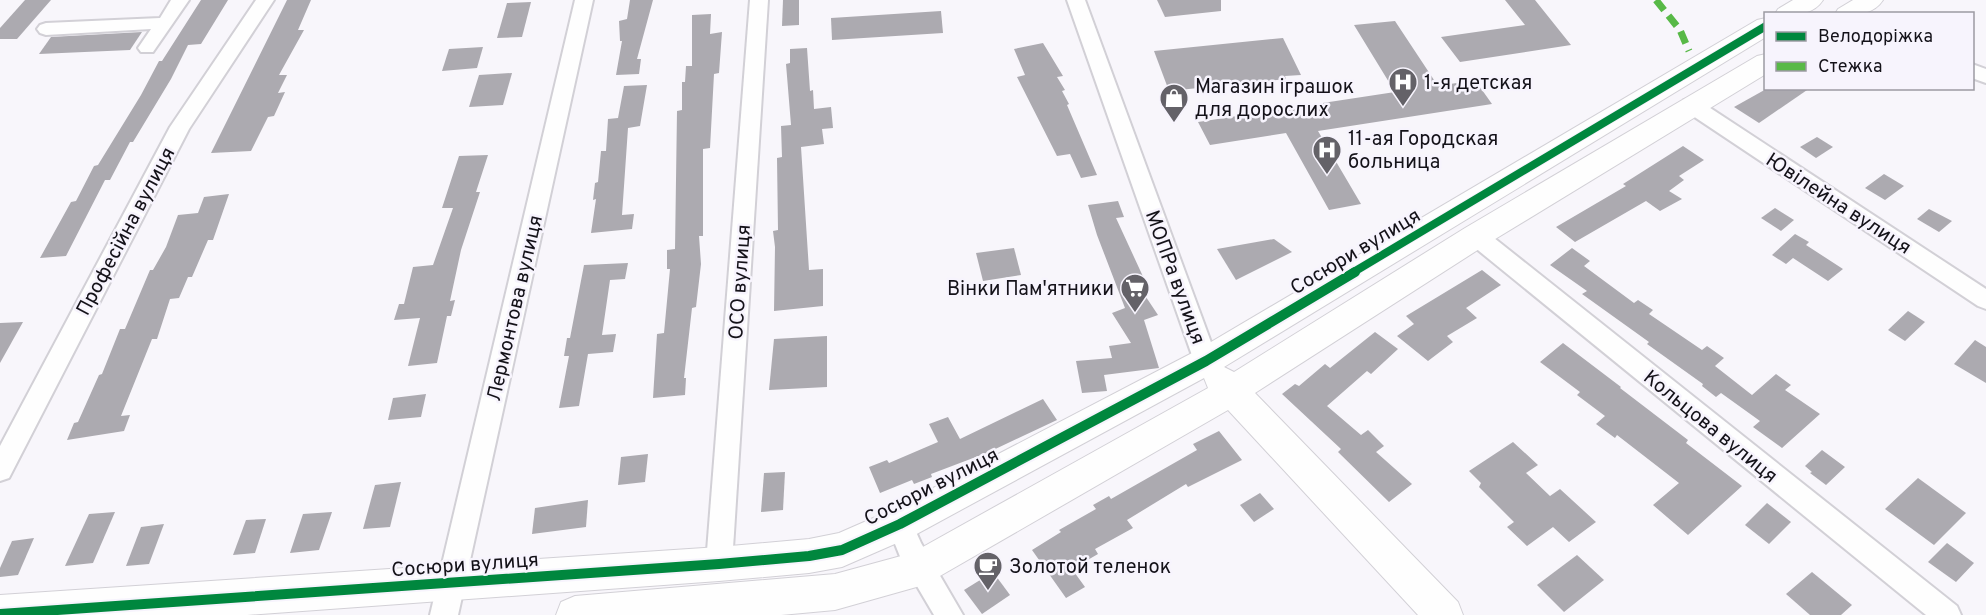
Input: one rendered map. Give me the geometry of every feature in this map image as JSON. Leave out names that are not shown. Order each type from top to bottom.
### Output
[{"type":"street","points":[[147,48],[180,0]]},
{"type":"street","name":"Професійна вулиця","points":[[0,470],[180,127],[265,0]]},
{"type":"street","name":"Лермонтова вулиця","points":[[444,615],[584,0]]},
{"type":"street","name":"ОСО вулиця","points":[[719,564],[759,0]]},
{"type":"street","name":"МОПРа вулиця","points":[[1076,0],[1219,377],[1444,615]]},
{"type":"street","points":[[1791,12],[1811,0]]},
{"type":"street","points":[[46,29],[165,23]]},
{"type":"street","name":"Сосюри вулиця","points":[[574,615],[835,592],[920,568],[1764,27]]},
{"type":"street","name":"Сосюри вулиця","points":[[0,614],[719,564],[809,556],[842,550],[1219,377],[1476,236],[1764,63]]},
{"type":"street","name":"Ювілейна вулиця","points":[[1691,105],[1986,300]]},
{"type":"street","name":"Кольцова вулиця","points":[[1476,236],[1947,615]]},
{"type":"street","points":[[900,525],[910,550],[949,615]]},
{"type":"building","points":[[25,0],[51,0],[17,39],[0,39],[0,28]]},
{"type":"building","points":[[201,0],[228,0],[201,44],[188,45],[171,79],[133,142],[130,142],[110,180],[105,180],[66,256],[40,258],[71,202],[76,201],[94,166],[98,165],[159,61],[162,61]]},
{"type":"building","points":[[287,0],[311,0],[298,30],[304,30],[279,75],[287,75],[278,93],[285,92],[274,116],[268,117],[251,151],[211,153]]},
{"type":"building","points":[[630,0],[653,0],[637,59],[641,59],[639,74],[616,75],[622,41],[620,41],[619,21],[627,19]]},
{"type":"building","points":[[783,0],[799,0],[799,25],[782,26]]},
{"type":"building","points":[[1157,0],[1221,0],[1221,11],[1165,17]]},
{"type":"building","points":[[1505,0],[1535,0],[1571,45],[1460,62],[1441,37],[1525,25]]},
{"type":"building","points":[[531,2],[522,37],[497,38],[507,3]]},
{"type":"building","points":[[941,11],[943,33],[832,40],[831,18]]},
{"type":"building","points":[[711,14],[710,34],[722,32],[719,73],[714,74],[710,148],[703,149],[703,236],[699,236],[701,264],[696,307],[692,308],[684,378],[686,378],[685,395],[653,398],[657,334],[664,333],[670,269],[667,269],[667,250],[675,249],[677,111],[682,110],[682,82],[685,82],[686,66],[692,66],[692,15]]},
{"type":"building","name":"11-ая Городская больница","points":[[1395,21],[1438,86],[1475,80],[1492,104],[1318,131],[1361,204],[1329,210],[1286,133],[1210,145],[1198,122],[1395,92],[1354,25]]},
{"type":"building","points":[[142,32],[130,50],[39,54],[51,37]]},
{"type":"building","points":[[1283,38],[1301,75],[1285,76],[1286,79],[1169,91],[1154,51]]},
{"type":"building","points":[[1043,43],[1063,76],[1057,77],[1065,90],[1062,91],[1069,104],[1067,105],[1097,175],[1081,178],[1070,154],[1057,156],[1017,77],[1025,75],[1014,49]]},
{"type":"building","points":[[483,47],[477,68],[442,71],[449,49]]},
{"type":"building","points":[[807,48],[810,91],[813,90],[814,109],[831,107],[833,128],[822,129],[824,144],[801,147],[809,270],[823,269],[823,306],[774,311],[773,231],[778,230],[777,158],[782,157],[781,126],[791,125],[786,64],[790,63],[790,49]]},
{"type":"building","points":[[512,73],[503,105],[469,107],[479,75]]},
{"type":"building","points":[[647,85],[640,126],[628,128],[622,215],[634,214],[632,229],[591,233],[596,199],[593,200],[595,183],[598,182],[601,151],[606,151],[608,119],[618,118],[624,86]]},
{"type":"building","points":[[1764,90],[1807,90],[1759,123],[1734,107]]},
{"type":"building","points":[[1817,137],[1833,147],[1816,158],[1800,147]]},
{"type":"building","points":[[1683,146],[1704,160],[1679,176],[1684,180],[1669,191],[1682,199],[1660,211],[1646,201],[1575,242],[1556,227],[1626,186],[1623,184]]},
{"type":"building","points":[[488,155],[476,192],[480,192],[461,250],[450,301],[455,300],[451,316],[447,316],[437,363],[408,366],[420,318],[394,320],[399,304],[404,304],[413,267],[433,265],[453,208],[442,208],[459,156]]},
{"type":"building","points":[[1884,174],[1904,186],[1885,200],[1865,188]]},
{"type":"building","points":[[229,194],[213,240],[208,240],[192,277],[188,277],[179,298],[170,299],[157,339],[152,339],[121,416],[130,415],[124,431],[67,440],[74,423],[78,422],[99,375],[102,374],[120,329],[125,329],[150,270],[153,270],[166,247],[178,215],[198,213],[204,197]]},
{"type":"building","points":[[1118,201],[1124,217],[1116,218],[1146,283],[1138,285],[1158,315],[1144,320],[1159,368],[1104,375],[1107,391],[1082,393],[1076,361],[1112,358],[1109,346],[1131,343],[1112,313],[1125,308],[1088,205]]},
{"type":"building","points":[[1775,208],[1794,220],[1781,231],[1761,218]]},
{"type":"building","points":[[1929,209],[1952,221],[1939,232],[1917,219]]},
{"type":"building","points":[[1795,234],[1809,242],[1806,245],[1843,269],[1828,281],[1793,258],[1786,264],[1772,255]]},
{"type":"building","points":[[1274,239],[1292,252],[1236,280],[1217,249]]},
{"type":"building","points":[[1014,248],[1021,275],[983,281],[976,253]]},
{"type":"building","points":[[1572,248],[1590,261],[1584,266],[1634,303],[1638,300],[1653,310],[1649,314],[1702,350],[1707,346],[1724,358],[1715,366],[1752,395],[1776,374],[1791,385],[1785,390],[1820,414],[1782,448],[1753,427],[1760,421],[1721,393],[1716,397],[1702,386],[1703,384],[1647,344],[1649,342],[1582,294],[1587,291],[1550,265]]},
{"type":"building","points":[[628,263],[625,279],[610,280],[602,335],[616,334],[613,352],[588,354],[579,406],[559,408],[569,356],[564,356],[567,338],[570,338],[584,265]]},
{"type":"building","points":[[1482,270],[1501,285],[1466,308],[1477,318],[1447,336],[1453,342],[1428,361],[1397,336],[1414,324],[1406,316]]},
{"type":"building","points":[[1908,311],[1925,322],[1905,341],[1888,330]]},
{"type":"building","points":[[23,322],[0,363],[0,323]]},
{"type":"building","points":[[1375,332],[1398,349],[1371,374],[1367,371],[1327,406],[1361,435],[1368,430],[1384,446],[1376,452],[1412,484],[1389,502],[1338,452],[1341,449],[1282,394],[1295,384],[1299,386],[1325,364],[1330,368]]},
{"type":"building","points":[[827,336],[827,387],[769,390],[774,339]]},
{"type":"building","points":[[1975,340],[1986,347],[1986,383],[1954,364]]},
{"type":"building","points":[[1563,343],[1688,440],[1686,443],[1742,486],[1688,535],[1653,505],[1679,483],[1617,435],[1615,438],[1596,424],[1605,416],[1577,395],[1580,392],[1540,362]]},
{"type":"building","points":[[426,394],[421,417],[388,420],[393,398]]},
{"type":"building","points":[[1043,399],[1057,420],[989,452],[931,474],[932,477],[914,484],[912,480],[880,493],[869,467],[887,460],[889,463],[938,442],[929,424],[948,417],[960,439]]},
{"type":"building","points":[[1219,431],[1242,460],[1188,487],[1186,484],[1127,520],[1133,528],[1095,549],[1098,554],[1072,569],[1085,587],[1066,598],[1032,550],[1061,532],[1059,530],[1096,509],[1093,505],[1109,496],[1111,499],[1197,450],[1193,444]]},
{"type":"building","points":[[1513,442],[1538,465],[1526,473],[1550,496],[1560,489],[1596,522],[1569,542],[1553,527],[1527,546],[1507,527],[1514,522],[1479,487],[1481,483],[1469,471]]},
{"type":"building","points":[[1822,450],[1845,467],[1826,485],[1810,473],[1812,472],[1805,466]]},
{"type":"building","points":[[648,454],[645,482],[618,485],[621,457]]},
{"type":"building","points":[[785,472],[783,510],[761,512],[764,473]]},
{"type":"building","points":[[1918,478],[1966,513],[1934,545],[1885,509]]},
{"type":"building","points":[[401,482],[390,527],[363,529],[375,485]]},
{"type":"building","points":[[1260,493],[1274,509],[1254,522],[1240,505]]},
{"type":"building","points":[[588,500],[586,527],[532,534],[535,508]]},
{"type":"building","points":[[1767,503],[1791,522],[1769,544],[1745,525]]},
{"type":"building","points":[[115,512],[93,563],[65,566],[89,514]]},
{"type":"building","points":[[332,512],[319,550],[290,553],[303,514]]},
{"type":"building","points":[[266,519],[255,553],[233,555],[246,520]]},
{"type":"building","points":[[164,524],[149,564],[126,566],[141,527]]},
{"type":"building","points":[[34,538],[18,575],[0,577],[0,568],[12,541]]},
{"type":"building","points":[[1947,543],[1974,563],[1956,582],[1928,562]]},
{"type":"building","points":[[1577,555],[1604,580],[1564,612],[1537,585]]},
{"type":"building","points":[[993,572],[1010,595],[982,614],[964,590]]},
{"type":"building","points":[[1812,572],[1852,605],[1841,615],[1810,615],[1786,594]]},
{"type":"marked path","points":[[1656,0],[1672,17],[1689,51]]},
{"type":"cycle path","points":[[0,614],[719,564],[809,556],[842,550],[900,524],[1206,361],[1764,27]]},
{"type":"place","name":"1-я детская","points":[[1403,108]]},
{"type":"place","name":"Магазин іграшок для дорослих","points":[[1174,124]]},
{"type":"place","name":"11-ая Городская больница","points":[[1327,176]]},
{"type":"place","name":"Вінки Пам'ятники","points":[[1135,314]]},
{"type":"place","name":"Золотой теленок","points":[[988,592]]}]
